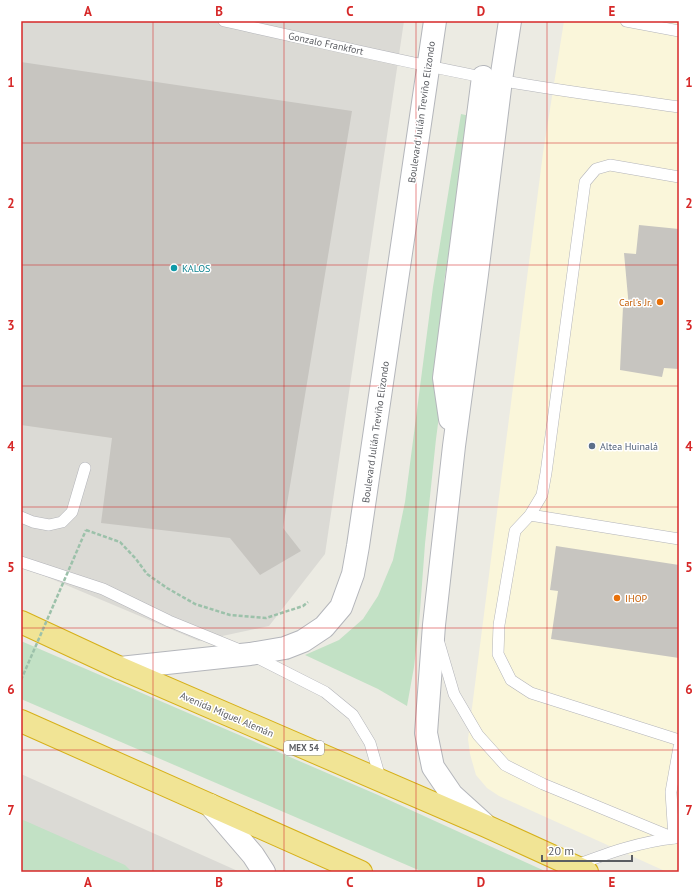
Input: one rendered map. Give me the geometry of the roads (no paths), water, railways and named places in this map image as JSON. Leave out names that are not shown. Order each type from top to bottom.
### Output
[{"type":"highway","name":"Avenida Miguel Alemán","points":[[21,622],[120,668],[486,826],[581,869]]},
{"type":"highway","points":[[21,721],[361,872]]},
{"type":"main road","name":"Boulevard Julián Treviño Elizondo","points":[[120,668],[250,654],[285,648],[303,641],[324,627],[341,607],[353,574],[359,540],[435,67],[435,21]]},
{"type":"main road","points":[[435,67],[449,21]]},
{"type":"main road","points":[[486,826],[452,795],[433,767],[426,733],[434,625],[454,446],[478,266],[492,78],[510,21]]},
{"type":"main road","points":[[210,805],[252,855],[264,872]]},
{"type":"lane","name":"Gonzalo Frankfort","points":[[224,21],[492,78],[559,90],[679,107]]},
{"type":"lane","points":[[626,21],[679,31]]},
{"type":"lane","points":[[679,177],[610,165],[596,169],[585,182],[542,495],[530,514],[515,531],[499,625],[498,654],[511,680],[531,692],[679,740]]},
{"type":"lane","points":[[21,517],[33,522],[49,524],[62,522],[72,512],[85,468]]},
{"type":"lane","points":[[530,514],[679,539]]},
{"type":"lane","points":[[21,562],[103,589],[169,621],[250,654],[325,692],[353,714],[370,743],[382,781]]},
{"type":"lane","points":[[434,625],[454,694],[478,735],[505,765],[543,784],[677,838]]},
{"type":"lane","points":[[677,838],[671,792],[679,746]]},
{"type":"lane","points":[[581,869],[612,852],[640,843],[677,838]]},
{"type":"place","name":"KALOS","points":[[174,268]]},
{"type":"place","name":"Carl's Jr.","points":[[660,302]]},
{"type":"place","name":"Altea Huinalá","points":[[592,446]]},
{"type":"place","name":"IHOP","points":[[617,598]]}]
